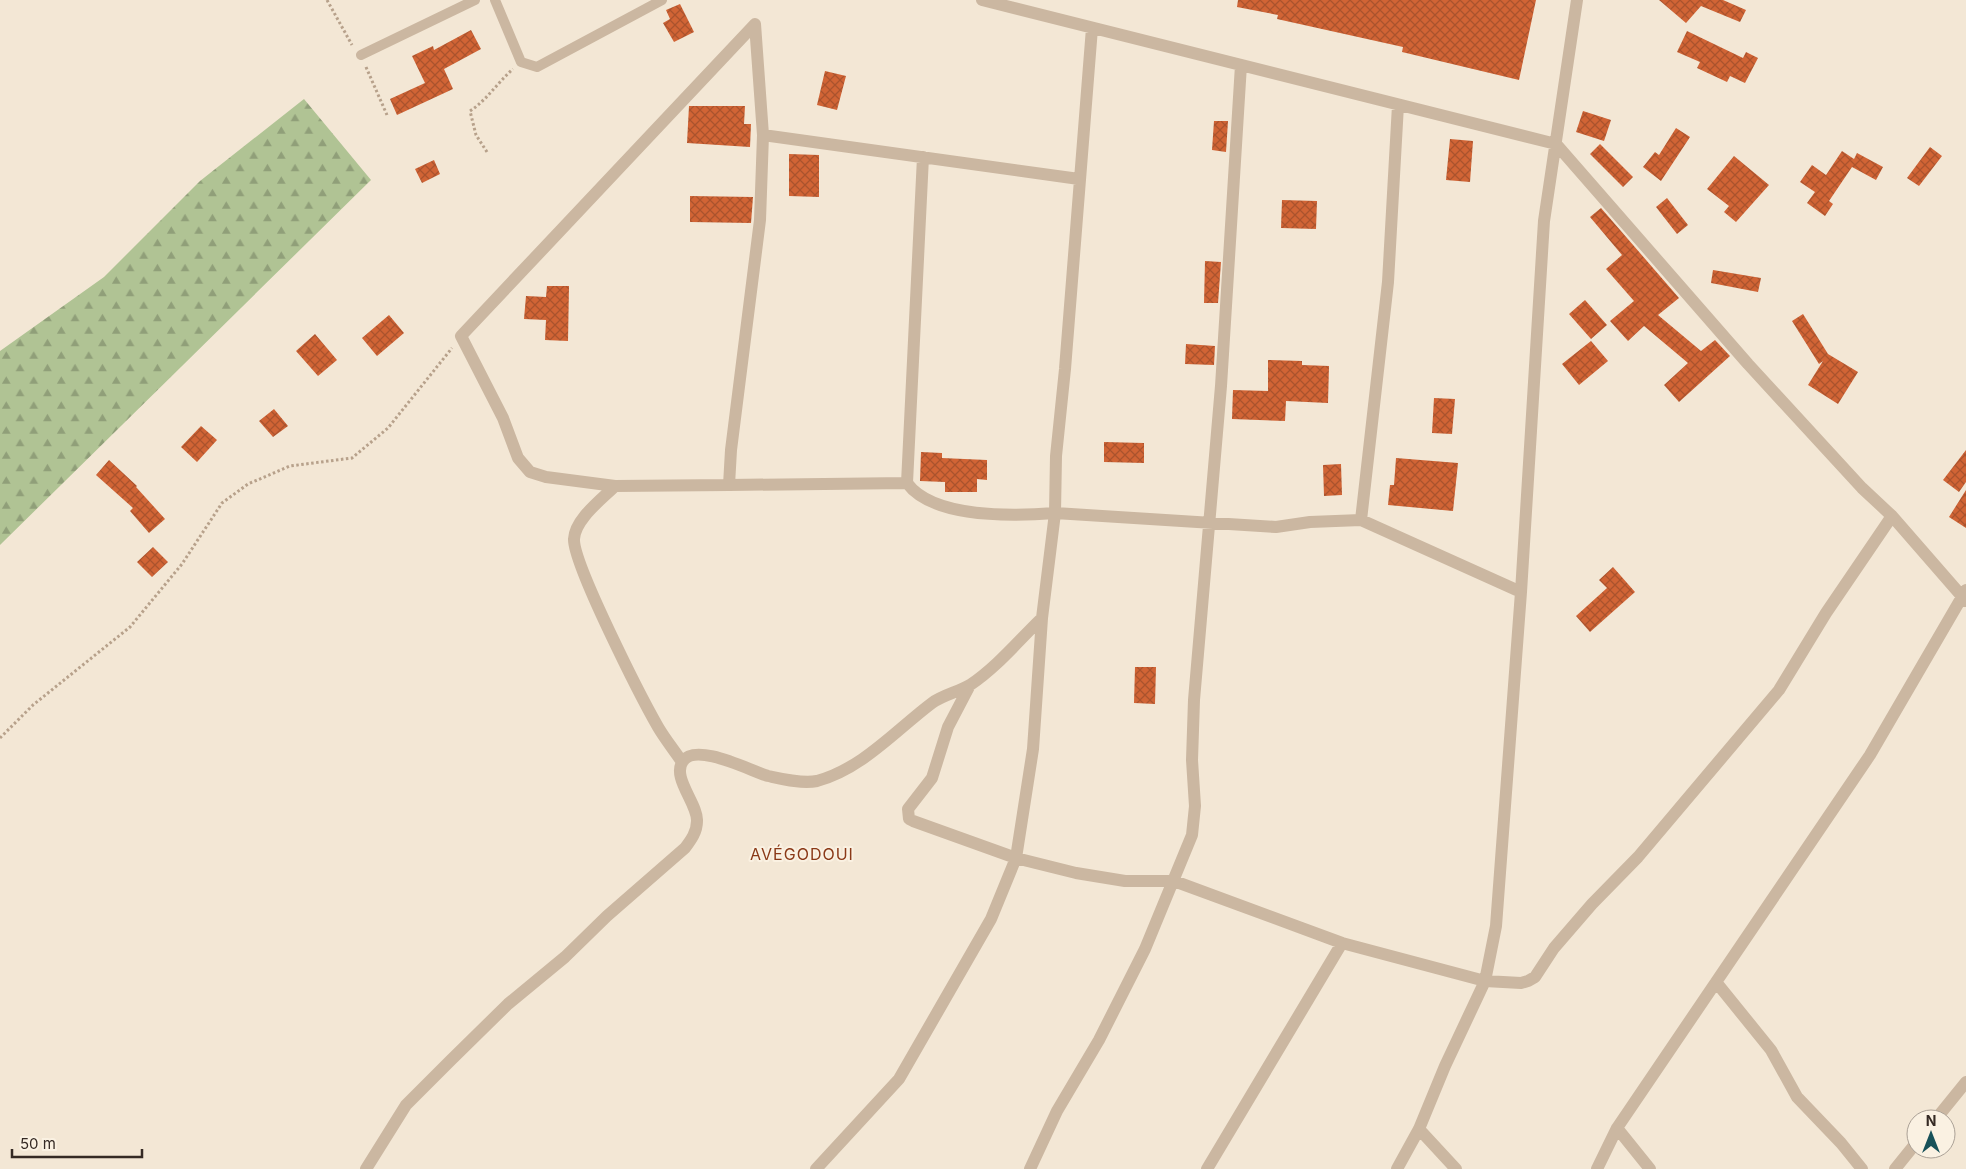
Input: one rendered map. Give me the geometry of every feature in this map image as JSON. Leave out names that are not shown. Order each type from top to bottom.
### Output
[{"type":"street","points":[[982,0],[1556,144],[1748,364],[1965,596],[1870,755],[1617,1128],[1597,1169]]},
{"type":"street","points":[[1397,1169],[1419,1129],[1445,1066],[1485,981],[1496,926],[1521,592],[1544,221],[1577,0]]},
{"type":"street","points":[[728,485],[730,450],[760,220],[763,135],[755,24],[461,336],[503,418],[518,458],[530,472],[546,477],[615,486],[728,485],[907,483]]},
{"type":"street","points":[[816,1169],[899,1078],[991,919],[1016,858],[1033,749],[1042,618],[1055,512],[1056,456],[1065,369],[1092,28]]},
{"type":"street","points":[[1030,1169],[1057,1111],[1099,1040],[1145,949],[1192,835],[1195,806],[1192,760],[1194,700],[1221,386],[1240,65]]},
{"type":"street","points":[[1361,520],[1388,282],[1398,105]]},
{"type":"street","points":[[763,135],[1079,179]]},
{"type":"street","points":[[923,157],[907,483],[915,493],[926,500],[981,514],[1020,515],[1055,512],[1276,527],[1310,522],[1361,520],[1521,592]]},
{"type":"street","points":[[366,1169],[406,1106],[508,1004],[565,957],[685,848],[694,836],[698,820],[682,783],[682,762],[658,727],[590,588],[576,550],[574,539],[578,527],[615,486]]},
{"type":"street","points":[[970,685],[948,726],[932,778],[919,797],[910,804],[907,814],[914,822],[1016,858],[1125,882],[1174,881],[1342,943],[1485,981],[1521,983],[1535,977],[1554,948],[1638,857],[1779,690],[1826,613],[1892,516]]},
{"type":"street","points":[[682,762],[699,754],[732,762],[767,775],[798,781],[815,781],[862,760],[934,702],[970,685],[1042,618]]},
{"type":"street","points":[[1207,1169],[1342,943]]},
{"type":"street","points":[[1716,982],[1771,1050],[1797,1097],[1841,1142],[1862,1169]]},
{"type":"street","points":[[1946,1109],[1964,1091]]},
{"type":"street","points":[[1617,1128],[1650,1169]]},
{"type":"street","points":[[1419,1129],[1456,1169]]},
{"type":"street","points":[[1895,1169],[1906,1155]]},
{"type":"lane","points":[[449,0],[453,10]]},
{"type":"lane","points":[[361,55],[475,0]]},
{"type":"lane","points":[[495,0],[521,62],[537,67],[662,0]]},
{"type":"path","points":[[487,152],[476,135],[470,112],[483,103],[500,80],[521,62]]},
{"type":"path","points":[[0,738],[33,705],[130,627],[182,564],[222,503],[248,484],[290,466],[352,458],[388,428],[461,336]]},
{"type":"green space","points":[[304,99],[371,180],[0,545],[0,351],[104,277],[200,181]]},
{"type":"building","points":[[1238,0],[1536,0],[1519,80],[1402,52],[1403,47],[1277,19],[1278,15],[1237,7]]},
{"type":"building","points":[[1659,0],[1723,0],[1746,10],[1740,22],[1701,6],[1686,23]]},
{"type":"building","points":[[680,4],[694,32],[674,42],[663,23],[670,19],[666,10]]},
{"type":"building","points":[[471,30],[481,49],[444,69],[453,89],[397,115],[390,99],[425,83],[412,56],[433,46],[434,50]]},
{"type":"building","points":[[1687,31],[1743,58],[1746,52],[1758,58],[1745,83],[1730,76],[1727,82],[1697,68],[1700,62],[1677,52]]},
{"type":"building","points":[[825,71],[846,76],[837,110],[817,105]]},
{"type":"building","points":[[689,106],[745,106],[744,124],[751,124],[750,147],[687,143]]},
{"type":"building","points":[[1583,111],[1611,120],[1604,141],[1576,132]]},
{"type":"building","points":[[1214,121],[1228,121],[1226,152],[1212,150]]},
{"type":"building","points":[[1676,128],[1690,137],[1661,181],[1643,167],[1655,152],[1659,155]]},
{"type":"building","points":[[1450,139],[1473,141],[1470,182],[1446,180]]},
{"type":"building","points":[[1600,144],[1633,177],[1623,187],[1590,154]]},
{"type":"building","points":[[1930,147],[1942,156],[1919,186],[1907,178]]},
{"type":"building","points":[[1842,151],[1854,159],[1857,153],[1883,167],[1876,180],[1852,167],[1829,201],[1833,204],[1825,216],[1807,203],[1815,192],[1800,182],[1812,165],[1826,175]]},
{"type":"building","points":[[789,154],[819,155],[819,197],[789,196]]},
{"type":"building","points":[[1734,156],[1769,185],[1736,222],[1724,212],[1729,206],[1707,189]]},
{"type":"building","points":[[434,160],[440,174],[422,183],[415,169]]},
{"type":"building","points":[[690,196],[753,197],[751,223],[690,222]]},
{"type":"building","points":[[1667,198],[1688,225],[1677,234],[1656,207]]},
{"type":"building","points":[[1282,200],[1317,201],[1316,229],[1281,228]]},
{"type":"building","points":[[1601,208],[1679,298],[1658,315],[1701,351],[1715,340],[1730,356],[1679,402],[1664,385],[1688,363],[1644,326],[1628,341],[1610,321],[1634,301],[1606,269],[1622,255],[1590,217]]},
{"type":"building","points":[[1205,261],[1221,262],[1218,303],[1204,303]]},
{"type":"building","points":[[1713,270],[1761,278],[1758,292],[1711,283]]},
{"type":"building","points":[[547,286],[569,286],[568,341],[545,340],[546,320],[524,319],[526,296],[546,297]]},
{"type":"building","points":[[1585,300],[1607,325],[1591,339],[1569,314]]},
{"type":"building","points":[[1803,314],[1828,354],[1858,372],[1838,404],[1808,385],[1823,361],[1819,364],[1792,321]]},
{"type":"building","points":[[389,315],[404,333],[377,356],[362,338]]},
{"type":"building","points":[[315,334],[337,360],[318,376],[296,351]]},
{"type":"building","points":[[1591,341],[1608,361],[1579,385],[1562,364]]},
{"type":"building","points":[[1186,344],[1215,346],[1214,365],[1185,364]]},
{"type":"building","points":[[1268,360],[1302,361],[1302,365],[1329,366],[1328,403],[1286,401],[1285,421],[1232,419],[1233,390],[1268,391]]},
{"type":"building","points":[[1434,398],[1455,399],[1452,434],[1432,433]]},
{"type":"building","points":[[274,409],[288,426],[273,437],[259,421]]},
{"type":"building","points":[[201,426],[217,440],[197,462],[181,447]]},
{"type":"building","points":[[1104,442],[1144,443],[1144,463],[1104,462]]},
{"type":"building","points":[[1966,450],[1966,482],[1959,492],[1943,480]]},
{"type":"building","points":[[921,452],[942,453],[942,458],[987,460],[987,480],[977,479],[977,492],[945,492],[945,482],[920,481]]},
{"type":"building","points":[[1396,458],[1458,463],[1453,511],[1388,505],[1390,485],[1394,485]]},
{"type":"building","points":[[109,460],[137,486],[165,519],[149,533],[130,511],[133,508],[96,475]]},
{"type":"building","points":[[1341,464],[1342,495],[1324,496],[1323,465]]},
{"type":"building","points":[[1966,490],[1966,528],[1949,517]]},
{"type":"building","points":[[153,547],[168,562],[152,577],[137,562]]},
{"type":"building","points":[[1613,567],[1635,592],[1590,632],[1576,616],[1607,588],[1599,580]]},
{"type":"building","points":[[1135,667],[1156,667],[1155,704],[1134,703]]},
{"type":"district","name":"AVÉGODOUI","points":[[802,854]]}]
